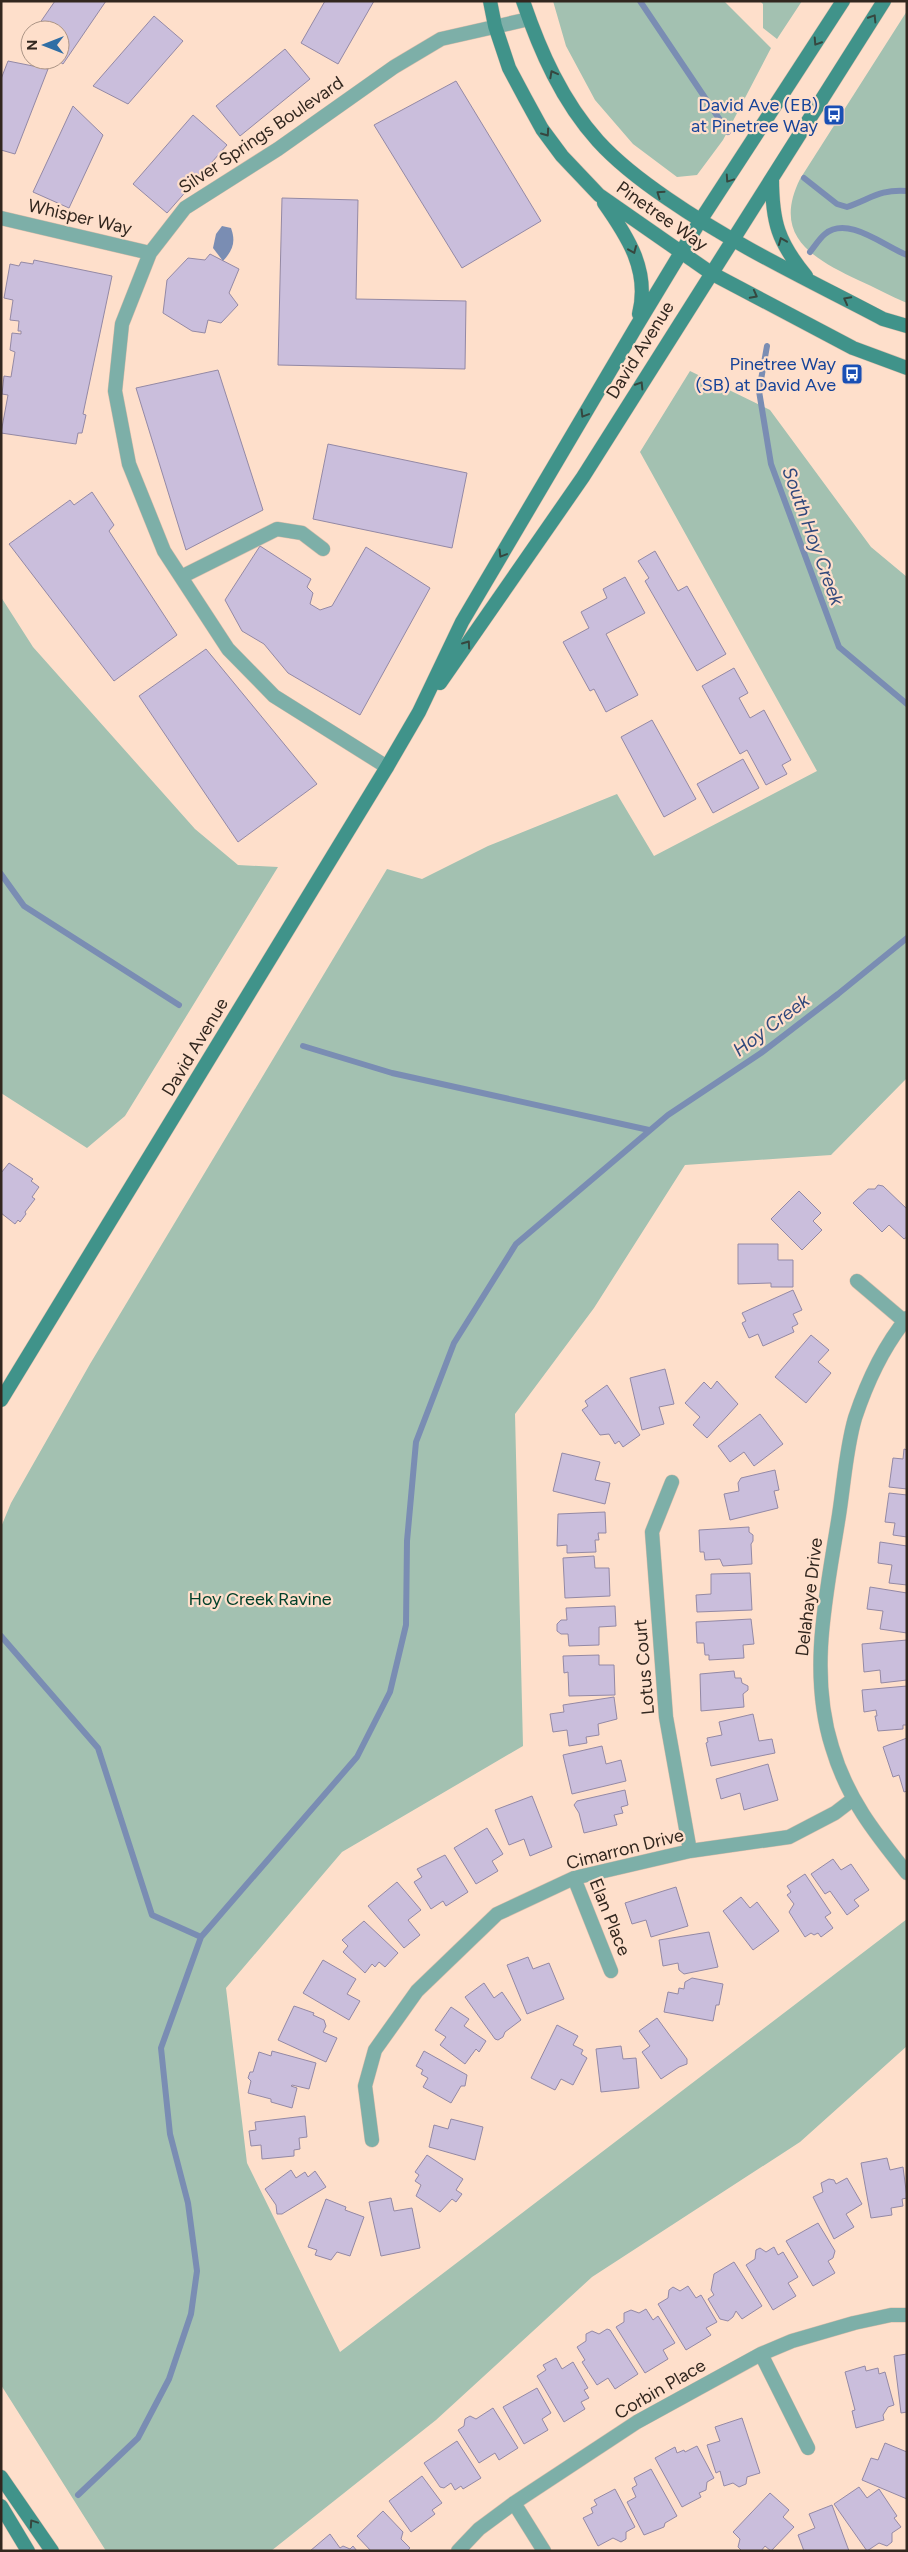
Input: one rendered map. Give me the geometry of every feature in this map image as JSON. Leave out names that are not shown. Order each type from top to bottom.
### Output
[{"type":"main road","name":"Pinetree Way","points":[[490,1],[495,26],[509,68],[542,128],[562,156],[598,195],[680,253],[711,272],[853,348],[907,368]]},
{"type":"main road","name":"Pinetree Way","points":[[522,1],[542,52],[566,98],[598,141],[647,184],[700,221],[732,240],[883,319],[907,326]]},
{"type":"main road","name":"David Avenue","points":[[1,1400],[387,767],[419,712],[462,622],[680,253],[843,1]]},
{"type":"main road","name":"David Avenue","points":[[419,712],[583,477],[884,1]]},
{"type":"main road","points":[[772,178],[772,206],[780,237],[786,251],[810,281]]},
{"type":"main road","points":[[598,195],[626,233],[641,271],[643,299],[636,327]]},
{"type":"main road","points":[[1,2477],[52,2551]]},
{"type":"main road","points":[[1,2506],[28,2551]]},
{"type":"street","name":"Silver Springs Boulevard","points":[[387,767],[274,696],[228,649],[164,551],[129,464],[115,391],[122,324],[150,253],[185,208],[278,149],[394,67],[441,39],[529,18]]},
{"type":"street","name":"Whisper Way","points":[[1,218],[150,253]]},
{"type":"street","points":[[181,576],[277,529],[302,533],[323,549]]},
{"type":"street","points":[[857,1281],[906,1319]]},
{"type":"street","name":"Delahaye Drive","points":[[906,1319],[878,1362],[855,1419],[822,1632],[820,1686],[832,1746],[852,1800],[867,1823],[907,1873]]},
{"type":"street","name":"Lotus Court","points":[[672,1482],[652,1532],[666,1716],[690,1851]]},
{"type":"street","name":"Cimarron Drive","points":[[372,2140],[365,2086],[374,2050],[417,1992],[497,1914],[574,1878],[690,1851],[789,1837],[834,1813],[852,1800]]},
{"type":"street","name":"Elan Place","points":[[574,1878],[611,1971]]},
{"type":"street","name":"Corbin Place","points":[[458,2551],[479,2529],[514,2503],[637,2422],[761,2354],[792,2341],[854,2323],[891,2315],[907,2315]]},
{"type":"street","points":[[761,2354],[808,2448]]},
{"type":"street","points":[[514,2503],[544,2551]]},
{"type":"green space","points":[[553,1],[724,1],[771,48],[723,140],[697,175],[677,177],[633,144],[595,100],[566,46]]},
{"type":"green space","points":[[760,1],[802,1],[777,39],[763,28],[763,4]]},
{"type":"green space","points":[[907,11],[907,303],[841,272],[812,253],[801,243],[794,230],[791,216],[793,199],[800,179]]},
{"type":"green space","name":"Hoy Creek Ravine","points":[[690,371],[770,410],[871,547],[907,577],[907,1078],[831,1155],[685,1165],[594,1308],[515,1414],[523,1746],[342,1852],[226,1988],[247,2163],[340,2352],[907,1919],[907,2046],[800,2142],[592,2277],[436,2420],[271,2551],[106,2551],[1,2385],[1,1527],[11,1503],[90,1364],[387,869],[422,879],[488,846],[617,794],[654,856],[817,771],[640,452]]},
{"type":"green space","points":[[1,597],[33,647],[195,829],[238,865],[278,867],[125,1116],[87,1148],[1,1093]]},
{"type":"water","points":[[222,226],[231,228],[233,238],[231,249],[223,261],[213,248],[216,234]]},
{"type":"building","points":[[55,1],[106,1],[70,54],[70,20],[42,20]]},
{"type":"building","points":[[325,1],[374,1],[338,64],[301,43]]},
{"type":"building","points":[[154,16],[183,41],[128,104],[93,86]]},
{"type":"building","points":[[285,49],[310,79],[240,136],[216,106]]},
{"type":"building","points":[[8,61],[20,63],[20,70],[48,70],[15,154],[1,150],[1,79]]},
{"type":"building","points":[[456,81],[541,221],[462,268],[374,125]]},
{"type":"building","points":[[73,106],[103,135],[69,208],[33,192]]},
{"type":"building","points":[[193,115],[227,145],[167,213],[133,184]]},
{"type":"building","points":[[282,198],[358,200],[356,299],[466,301],[465,369],[278,365]]},
{"type":"building","points":[[210,254],[239,269],[229,293],[238,305],[221,323],[208,320],[205,333],[192,331],[163,313],[167,280],[188,258],[205,260]]},
{"type":"building","points":[[34,260],[112,276],[83,414],[86,415],[82,433],[78,433],[76,444],[1,433],[8,395],[2,394],[4,376],[11,377],[15,352],[10,350],[12,333],[21,334],[21,331],[18,331],[19,321],[10,320],[13,300],[4,298],[10,264],[19,266],[21,262],[33,264]]},
{"type":"building","points":[[218,370],[263,510],[186,550],[136,388]]},
{"type":"building","points":[[328,444],[467,473],[452,548],[313,519]]},
{"type":"building","points":[[92,492],[114,525],[109,531],[177,635],[114,681],[9,544],[70,500],[74,505]]},
{"type":"building","points":[[260,546],[311,579],[307,587],[313,593],[310,604],[320,610],[332,606],[366,547],[430,588],[360,715],[288,673],[264,644],[242,631],[225,600]]},
{"type":"building","points":[[655,551],[678,591],[687,586],[726,654],[697,671],[645,581],[649,578],[638,561]]},
{"type":"building","points":[[625,577],[645,613],[606,634],[638,695],[606,712],[594,689],[590,691],[563,642],[589,628],[581,612],[607,598],[603,589]]},
{"type":"building","points":[[206,649],[317,784],[238,842],[139,696]]},
{"type":"building","points":[[734,668],[748,693],[739,698],[750,718],[764,710],[791,760],[782,765],[787,774],[766,785],[747,750],[740,754],[702,686]]},
{"type":"building","points":[[652,720],[696,799],[664,817],[621,737]]},
{"type":"building","points":[[743,759],[759,788],[713,813],[697,784]]},
{"type":"building","points":[[9,1163],[33,1179],[31,1181],[39,1187],[32,1197],[35,1199],[25,1212],[26,1214],[20,1222],[18,1220],[15,1224],[1,1213],[1,1173]]},
{"type":"building","points":[[878,1185],[883,1186],[907,1209],[907,1237],[904,1239],[889,1225],[882,1232],[853,1203],[868,1189],[875,1189]]},
{"type":"building","points":[[799,1191],[821,1213],[813,1221],[822,1230],[802,1250],[771,1219]]},
{"type":"building","points":[[738,1244],[778,1244],[778,1260],[793,1260],[793,1287],[771,1287],[771,1283],[738,1284]]},
{"type":"building","points":[[793,1290],[802,1310],[793,1314],[798,1324],[792,1327],[794,1332],[763,1346],[758,1334],[749,1338],[742,1323],[746,1321],[742,1313]]},
{"type":"building","points":[[811,1335],[829,1350],[818,1362],[831,1373],[806,1403],[775,1377]]},
{"type":"building","points":[[665,1369],[674,1404],[659,1407],[664,1424],[642,1430],[630,1378]]},
{"type":"building","points":[[717,1381],[738,1404],[707,1438],[693,1425],[700,1417],[685,1403],[704,1382],[711,1389]]},
{"type":"building","points":[[607,1385],[640,1435],[623,1447],[619,1441],[615,1444],[609,1434],[600,1435],[582,1410],[588,1406],[585,1401]]},
{"type":"building","points":[[760,1414],[783,1444],[754,1466],[744,1452],[730,1462],[718,1446]]},
{"type":"building","points":[[904,1449],[907,1450],[907,1489],[889,1487],[893,1458],[903,1459]]},
{"type":"building","points":[[562,1453],[600,1462],[595,1480],[610,1483],[605,1504],[553,1491]]},
{"type":"building","points":[[775,1470],[779,1490],[774,1491],[778,1508],[730,1520],[724,1494],[739,1491],[738,1483],[741,1478]]},
{"type":"building","points":[[889,1493],[907,1495],[907,1537],[893,1535],[895,1523],[885,1522]]},
{"type":"building","points":[[605,1512],[606,1533],[598,1533],[599,1540],[595,1540],[596,1552],[567,1553],[567,1545],[557,1546],[558,1514]]},
{"type":"building","points":[[749,1527],[749,1532],[753,1535],[751,1544],[752,1564],[723,1566],[720,1559],[705,1560],[704,1552],[700,1552],[699,1530]]},
{"type":"building","points":[[880,1542],[907,1546],[907,1585],[889,1583],[892,1565],[878,1563]]},
{"type":"building","points":[[594,1556],[595,1568],[609,1568],[610,1596],[565,1598],[563,1558]]},
{"type":"building","points":[[750,1573],[752,1610],[697,1612],[696,1595],[711,1594],[711,1574]]},
{"type":"building","points":[[870,1587],[907,1593],[907,1633],[880,1629],[883,1611],[867,1609]]},
{"type":"building","points":[[615,1606],[616,1626],[599,1627],[599,1645],[569,1646],[568,1634],[561,1634],[557,1631],[557,1624],[561,1620],[567,1620],[566,1608]]},
{"type":"building","points":[[751,1619],[754,1644],[743,1645],[744,1658],[709,1660],[709,1655],[705,1655],[704,1643],[697,1643],[696,1622]]},
{"type":"building","points":[[907,1640],[907,1680],[881,1683],[880,1670],[864,1672],[862,1644]]},
{"type":"building","points":[[599,1655],[599,1665],[614,1665],[615,1695],[569,1696],[568,1672],[564,1673],[563,1656]]},
{"type":"building","points":[[734,1671],[735,1678],[741,1678],[742,1683],[748,1686],[748,1690],[743,1694],[744,1707],[701,1711],[700,1674]]},
{"type":"building","points":[[907,1686],[907,1725],[903,1725],[903,1729],[878,1731],[875,1716],[877,1716],[876,1710],[864,1712],[862,1690]]},
{"type":"building","points":[[614,1697],[617,1719],[598,1724],[599,1735],[586,1737],[587,1743],[569,1746],[567,1730],[553,1732],[550,1714],[564,1712],[563,1705]]},
{"type":"building","points":[[753,1714],[759,1741],[772,1739],[775,1753],[711,1766],[706,1743],[708,1742],[707,1738],[722,1735],[719,1722]]},
{"type":"building","points":[[907,1738],[907,1791],[904,1792],[899,1775],[893,1777],[883,1747]]},
{"type":"building","points":[[602,1746],[606,1764],[621,1760],[626,1781],[572,1794],[563,1755]]},
{"type":"building","points":[[768,1764],[778,1800],[744,1810],[740,1793],[721,1799],[716,1779]]},
{"type":"building","points":[[625,1790],[628,1805],[621,1807],[623,1813],[614,1815],[617,1825],[584,1833],[579,1813],[574,1805],[577,1801]]},
{"type":"building","points":[[532,1796],[552,1847],[530,1856],[524,1839],[509,1845],[495,1810]]},
{"type":"building","points":[[487,1828],[503,1854],[492,1861],[498,1871],[476,1884],[454,1848]]},
{"type":"building","points":[[445,1855],[468,1892],[446,1906],[443,1901],[431,1909],[414,1882],[422,1877],[417,1869]]},
{"type":"building","points":[[833,1859],[841,1870],[851,1864],[869,1890],[854,1900],[859,1906],[847,1915],[830,1891],[825,1894],[811,1874]]},
{"type":"building","points":[[805,1874],[831,1913],[825,1917],[833,1928],[821,1937],[818,1933],[814,1935],[811,1933],[805,1937],[789,1912],[794,1904],[787,1895],[791,1892],[787,1886]]},
{"type":"building","points":[[397,1882],[421,1910],[408,1920],[420,1935],[404,1948],[368,1906]]},
{"type":"building","points":[[676,1887],[688,1926],[651,1937],[646,1920],[632,1924],[625,1903]]},
{"type":"building","points":[[741,1897],[750,1908],[757,1902],[779,1931],[753,1950],[723,1911]]},
{"type":"building","points":[[364,1921],[398,1953],[385,1967],[379,1962],[375,1967],[372,1964],[365,1973],[343,1952],[348,1946],[342,1940]]},
{"type":"building","points":[[709,1932],[718,1967],[684,1974],[679,1970],[678,1963],[663,1966],[659,1940]]},
{"type":"building","points":[[528,1957],[533,1969],[549,1963],[564,1999],[527,2014],[507,1965]]},
{"type":"building","points":[[323,1960],[356,1979],[347,1994],[360,2001],[349,2020],[303,1993]]},
{"type":"building","points":[[692,1978],[723,1984],[719,2005],[716,2005],[713,2021],[664,2012],[668,1992],[678,1994],[679,1988],[684,1989],[685,1982]]},
{"type":"building","points":[[484,1983],[494,1998],[502,1992],[521,2020],[498,2040],[495,2039],[465,1997]]},
{"type":"building","points":[[294,2006],[314,2013],[313,2015],[324,2020],[326,2026],[323,2032],[337,2038],[326,2062],[278,2040]]},
{"type":"building","points":[[451,2007],[469,2019],[464,2026],[486,2041],[479,2052],[476,2049],[465,2064],[440,2045],[446,2037],[435,2030]]},
{"type":"building","points":[[657,2018],[687,2059],[687,2064],[661,2079],[642,2052],[650,2046],[639,2031]]},
{"type":"building","points":[[557,2025],[578,2036],[573,2045],[583,2050],[581,2054],[587,2058],[573,2085],[561,2079],[555,2090],[531,2078]]},
{"type":"building","points":[[621,2046],[623,2059],[636,2058],[639,2088],[601,2092],[596,2049]]},
{"type":"building","points":[[272,2051],[316,2063],[309,2089],[291,2086],[297,2088],[292,2108],[271,2102],[271,2099],[248,2093],[251,2081],[248,2078],[250,2072],[253,2072],[259,2052],[271,2056]]},
{"type":"building","points":[[424,2051],[467,2075],[465,2086],[461,2086],[451,2103],[423,2087],[428,2078],[421,2074],[423,2070],[416,2066]]},
{"type":"building","points":[[305,2116],[307,2137],[299,2138],[300,2149],[294,2150],[294,2156],[262,2159],[261,2145],[251,2146],[249,2131],[256,2130],[255,2122]]},
{"type":"building","points":[[451,2119],[483,2127],[475,2160],[429,2147],[434,2125],[448,2129]]},
{"type":"building","points":[[427,2155],[463,2179],[456,2190],[462,2194],[456,2202],[452,2199],[440,2212],[416,2196],[421,2185],[415,2181],[419,2175],[415,2172]]},
{"type":"building","points":[[887,2158],[890,2170],[903,2167],[907,2198],[902,2199],[903,2206],[891,2208],[892,2215],[871,2218],[861,2163]]},
{"type":"building","points":[[291,2170],[296,2178],[305,2172],[308,2177],[315,2171],[326,2187],[282,2214],[277,2214],[276,2205],[265,2189]]},
{"type":"building","points":[[847,2178],[862,2204],[846,2214],[854,2227],[834,2239],[813,2197],[823,2192],[821,2183],[829,2179],[834,2180],[836,2184]]},
{"type":"building","points":[[391,2198],[394,2211],[412,2208],[420,2248],[381,2256],[369,2202]]},
{"type":"building","points":[[326,2199],[346,2207],[345,2210],[364,2217],[350,2256],[337,2252],[331,2260],[315,2255],[317,2250],[308,2247]]},
{"type":"building","points":[[818,2223],[835,2251],[833,2258],[828,2261],[835,2273],[813,2286],[786,2241]]},
{"type":"building","points":[[774,2247],[778,2255],[783,2252],[798,2277],[788,2283],[796,2296],[773,2310],[746,2265],[755,2259],[756,2250],[760,2248],[766,2252]]},
{"type":"building","points":[[734,2262],[762,2306],[742,2319],[736,2311],[728,2321],[720,2319],[708,2299],[714,2295],[711,2290],[714,2274]]},
{"type":"building","points":[[688,2286],[696,2298],[701,2295],[717,2322],[706,2328],[711,2335],[686,2350],[658,2304],[668,2298],[669,2290],[673,2287],[680,2291]]},
{"type":"building","points":[[646,2309],[653,2320],[658,2316],[675,2343],[663,2350],[668,2359],[645,2373],[616,2327],[624,2322],[624,2313],[631,2310],[639,2313]]},
{"type":"building","points":[[607,2329],[610,2330],[638,2374],[615,2389],[608,2378],[597,2385],[582,2362],[585,2360],[577,2347],[586,2341],[586,2334],[592,2331],[599,2334]]},
{"type":"building","points":[[907,2354],[907,2412],[901,2413],[894,2356]]},
{"type":"building","points":[[556,2358],[562,2369],[573,2362],[588,2388],[584,2390],[589,2398],[581,2402],[585,2409],[564,2422],[537,2376],[546,2370],[543,2365]]},
{"type":"building","points":[[865,2366],[866,2371],[878,2368],[879,2374],[885,2372],[894,2405],[888,2407],[883,2415],[884,2420],[856,2428],[852,2411],[855,2410],[845,2372]]},
{"type":"building","points":[[537,2388],[551,2413],[542,2419],[548,2430],[524,2444],[503,2407]]},
{"type":"building","points":[[493,2408],[518,2448],[499,2460],[495,2453],[479,2463],[458,2430],[464,2426],[465,2419],[470,2416],[476,2419]]},
{"type":"building","points":[[742,2418],[760,2473],[747,2477],[746,2484],[739,2487],[733,2483],[724,2486],[720,2471],[716,2473],[707,2445],[720,2441],[715,2427]]},
{"type":"building","points":[[457,2441],[481,2478],[463,2489],[461,2486],[455,2490],[451,2483],[444,2488],[440,2487],[424,2463]]},
{"type":"building","points":[[885,2443],[907,2452],[907,2499],[862,2480],[871,2458],[878,2460]]},
{"type":"building","points":[[697,2446],[714,2478],[707,2482],[706,2490],[699,2493],[701,2497],[682,2507],[655,2458],[675,2447],[677,2453],[684,2450],[685,2452]]},
{"type":"building","points":[[651,2469],[677,2516],[665,2523],[664,2527],[644,2535],[627,2502],[636,2497],[632,2488],[637,2485],[634,2478]]},
{"type":"building","points":[[422,2476],[442,2503],[432,2510],[435,2514],[411,2532],[389,2501]]},
{"type":"building","points":[[859,2487],[867,2498],[879,2489],[897,2516],[894,2518],[901,2527],[892,2533],[892,2542],[887,2546],[879,2543],[867,2551],[834,2504]]},
{"type":"building","points":[[615,2489],[635,2527],[626,2532],[626,2539],[621,2542],[613,2538],[598,2546],[583,2518],[593,2513],[591,2508],[597,2505],[594,2500]]},
{"type":"building","points":[[770,2493],[789,2510],[783,2517],[794,2527],[771,2551],[765,2546],[761,2551],[742,2551],[738,2547],[740,2539],[733,2532]]},
{"type":"building","points":[[832,2505],[849,2551],[804,2551],[798,2535],[815,2528],[809,2514]]},
{"type":"building","points":[[383,2511],[403,2532],[401,2539],[410,2548],[407,2551],[371,2551],[357,2536]]},
{"type":"building","points":[[330,2534],[340,2548],[343,2546],[350,2549],[353,2546],[357,2551],[310,2551]]},
{"type":"waterway","name":"South Hoy Creek","points":[[640,1],[728,132]]},
{"type":"waterway","points":[[804,178],[837,204],[847,207],[882,193],[907,191]]},
{"type":"waterway","points":[[810,252],[825,234],[834,229],[844,228],[866,234],[907,255]]},
{"type":"waterway","name":"South Hoy Creek","points":[[767,346],[759,391],[771,464],[839,647],[907,704]]},
{"type":"waterway","points":[[1,874],[24,906],[179,1005]]},
{"type":"waterway","name":"Hoy Creek","points":[[78,2495],[138,2438],[169,2379],[191,2314],[197,2271],[188,2203],[170,2134],[161,2048],[201,1937],[357,1757],[390,1692],[406,1625],[407,1541],[416,1442],[454,1343],[516,1244],[668,1115],[761,1053],[907,938]]},
{"type":"waterway","points":[[303,1046],[392,1073],[649,1130]]},
{"type":"waterway","points":[[1,1636],[98,1748],[152,1915],[201,1937]]},
{"type":"place","name":"David Ave (EB) at Pinetree Way","points":[[834,115]]},
{"type":"place","name":"Pinetree Way (SB) at David Ave","points":[[852,374]]}]
